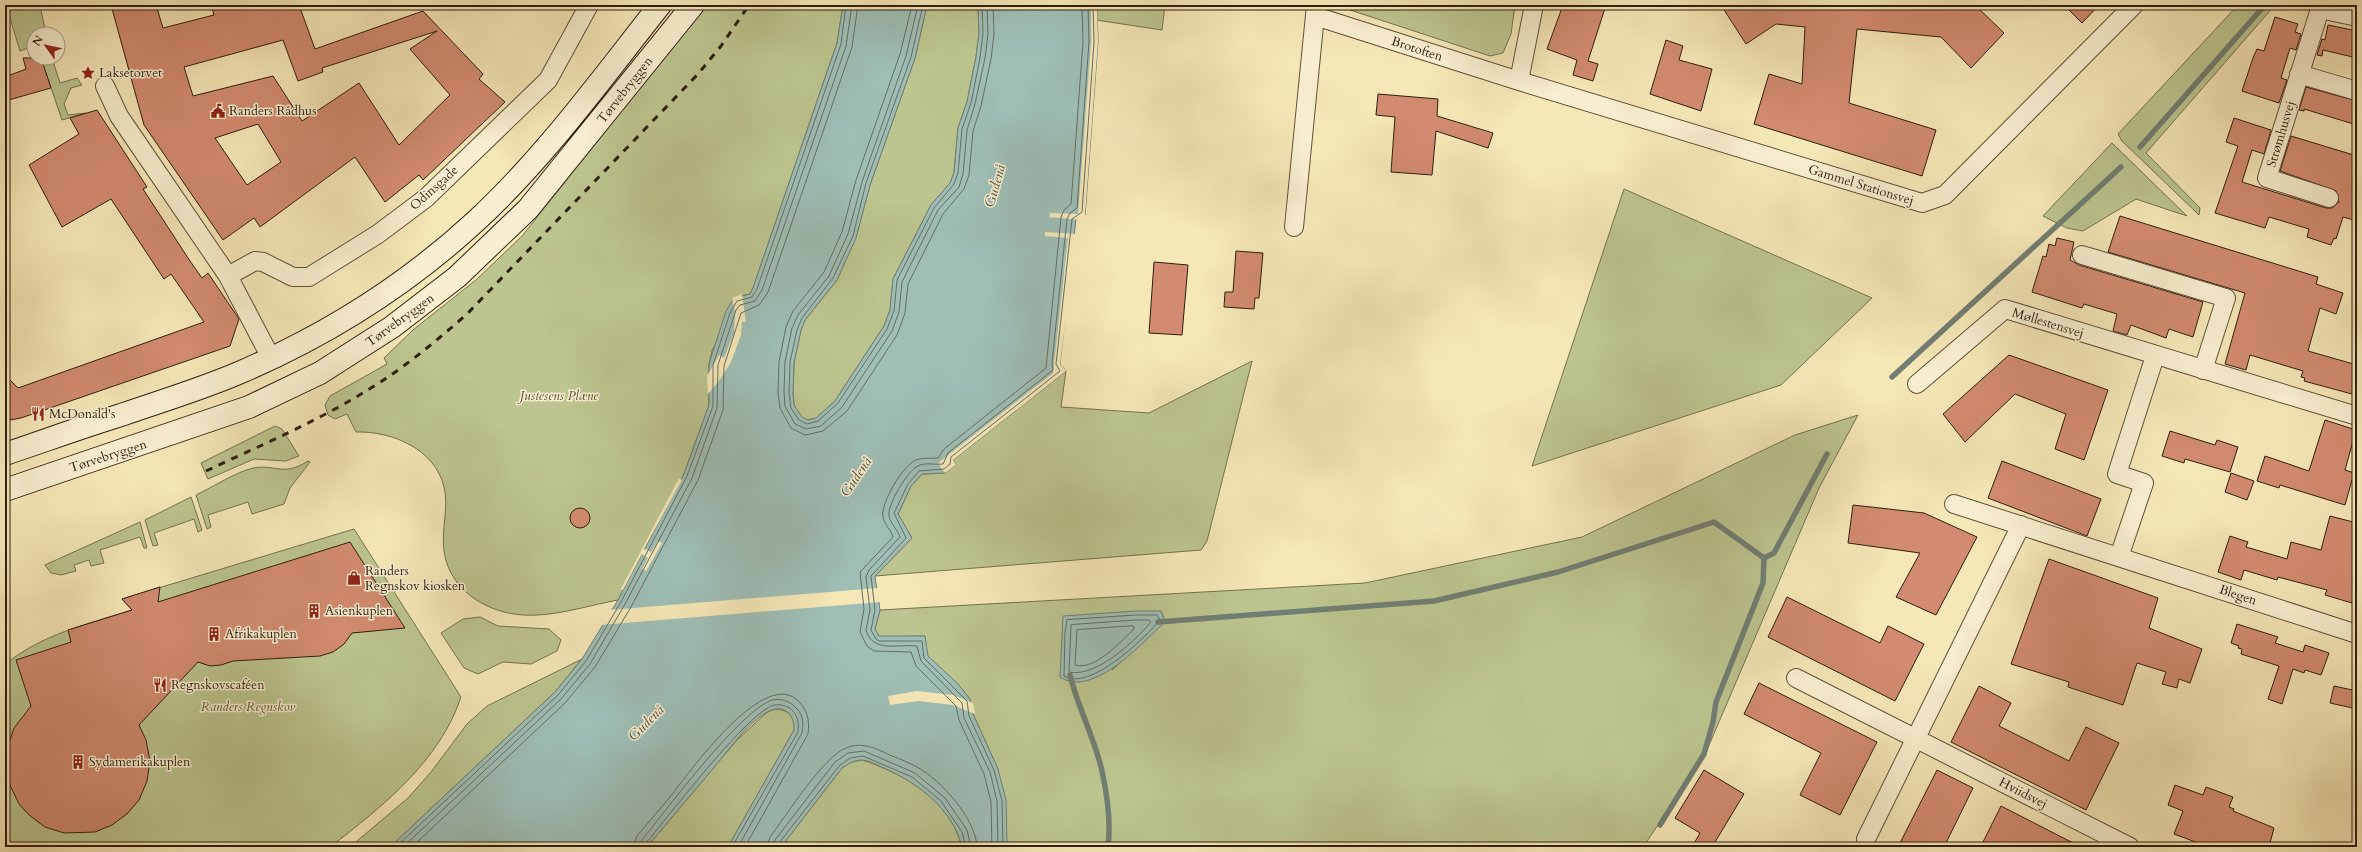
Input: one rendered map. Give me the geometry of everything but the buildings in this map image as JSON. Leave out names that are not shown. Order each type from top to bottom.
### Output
[{"type":"main road","name":"Tørvebryggen","points":[[5,454],[193,391],[271,358],[361,309],[421,266],[477,220],[539,156],[660,5]]},
{"type":"main road","name":"Tørvebryggen","points":[[6,488],[249,407],[320,373],[392,327],[458,277],[528,209],[693,5]]},
{"type":"street","name":"Odinsgade","points":[[228,276],[255,261],[262,262],[293,277],[301,279],[309,277],[378,234],[414,208],[548,80],[589,5]]},
{"type":"street","points":[[1519,82],[1534,5]]},
{"type":"street","name":"Gammel Stationsvej","points":[[1519,82],[1922,203],[1945,195],[2134,5]]},
{"type":"street","name":"Strømhusvej","points":[[2329,198],[2267,178],[2320,9],[2357,17]]},
{"type":"street","name":"Brotoften","points":[[1294,227],[1305,97],[1316,10],[1519,82]]},
{"type":"street","points":[[2300,74],[2357,91]]},
{"type":"street","points":[[104,86],[119,116],[228,276],[271,358]]},
{"type":"street","points":[[2082,255],[2226,298],[2203,370]]},
{"type":"street","name":"Møllestensvej","points":[[1917,384],[2005,309],[2155,356],[2357,416]]},
{"type":"street","points":[[2119,557],[2144,484],[2117,474],[2155,356]]},
{"type":"street","name":"Blegen","points":[[1954,504],[2357,634]]},
{"type":"street","points":[[1866,839],[2021,525]]},
{"type":"street","name":"Hviidsvej","points":[[1796,678],[2130,847]]},
{"type":"green space","points":[[6,5],[40,5],[44,26],[26,26],[26,49],[20,51]]},
{"type":"green space","name":"Justesens Plæne","points":[[706,5],[843,5],[837,43],[753,288],[750,294],[740,296],[712,351],[709,364],[709,405],[684,474],[618,600],[567,611],[537,615],[521,615],[491,608],[477,601],[465,591],[455,580],[448,567],[443,543],[446,502],[444,487],[432,462],[410,445],[397,439],[384,435],[356,432],[347,414],[335,419],[328,415],[325,405],[330,396],[387,364],[384,358],[414,329],[476,280],[522,236]]},
{"type":"green space","points":[[927,5],[978,5],[979,33],[976,57],[967,102],[958,128],[954,173],[950,183],[931,205],[893,279],[890,310],[884,326],[835,401],[816,418],[808,420],[802,418],[794,405],[793,393],[794,363],[801,330],[805,320],[837,280],[856,237],[870,185],[915,58]]},
{"type":"green space","points":[[1097,5],[1165,5],[1162,30],[1096,20]]},
{"type":"green space","points":[[1335,5],[1515,5],[1511,34],[1503,53],[1490,56]]},
{"type":"green space","points":[[2238,5],[2275,5],[2146,153],[2200,208],[2199,215],[2122,141],[2118,134]]},
{"type":"green space","points":[[44,66],[55,66],[60,83],[77,78],[82,85],[71,88],[64,104],[68,115],[86,113],[62,120]]},
{"type":"green space","points":[[2112,143],[2187,216],[2136,199],[2083,231],[2067,228],[2043,216]]},
{"type":"green space","points":[[1624,189],[1872,298],[1781,385],[1532,466]]},
{"type":"green space","points":[[1252,361],[1207,541],[1201,550],[875,576],[912,538],[898,514],[911,486],[922,474],[945,473],[953,460],[1066,371],[1061,407],[1149,413]]},
{"type":"green space","points":[[1858,415],[1819,488],[1704,757],[1643,847],[1007,847],[998,769],[973,714],[970,699],[957,683],[927,656],[925,636],[879,637],[875,629],[880,610],[1365,583],[1582,537],[1795,435]],"holes":[[[1161,611],[1165,621],[1112,670]]]},
{"type":"green space","points":[[275,426],[282,429],[299,456],[286,461],[254,459],[208,479],[201,463]]},
{"type":"green space","points":[[308,461],[310,462],[290,488],[284,504],[252,514],[248,502],[208,515],[211,527],[207,529],[196,495],[246,470],[261,467],[286,469],[299,466]]},
{"type":"green space","points":[[191,497],[202,530],[198,532],[194,519],[154,533],[158,545],[153,546],[145,520]]},
{"type":"green space","points":[[140,522],[147,548],[144,548],[140,537],[100,550],[104,563],[91,566],[89,560],[74,565],[76,571],[61,575],[51,573],[45,565]]},
{"type":"green space","name":"Randers Regnskov","points":[[354,529],[461,697],[439,742],[407,781],[388,799],[330,847],[17,847],[5,842],[5,665],[7,663],[36,644],[51,637],[83,625],[132,610],[122,599]]},
{"type":"green space","points":[[480,617],[498,626],[549,629],[561,640],[557,651],[531,664],[503,662],[478,674],[464,668],[441,633],[463,619]]},
{"type":"green space","points":[[582,659],[555,692],[390,847],[350,847],[408,798],[431,772],[467,724],[487,706]]},
{"type":"green space","points":[[775,709],[787,712],[792,717],[794,730],[728,847],[647,847],[737,740],[766,713]]},
{"type":"green space","points":[[862,760],[894,773],[924,791],[947,816],[956,830],[962,847],[781,847],[842,768],[851,762]]},
{"type":"water","name":"Gudenå","points":[[843,5],[927,5],[915,58],[870,185],[856,238],[837,280],[805,320],[801,330],[794,363],[793,393],[794,405],[802,417],[808,420],[816,418],[835,401],[884,326],[890,310],[893,279],[931,205],[950,183],[954,173],[958,128],[967,102],[976,57],[979,33],[978,5],[1097,5],[1098,42],[1085,216],[1076,219],[1060,364],[1066,371],[953,460],[956,465],[945,473],[922,474],[911,486],[898,514],[912,538],[875,576],[880,610],[875,629],[879,636],[925,636],[928,656],[957,683],[970,699],[973,714],[998,769],[1006,800],[1007,847],[962,847],[951,820],[932,799],[897,774],[873,763],[858,760],[853,761],[842,768],[781,847],[728,847],[794,730],[794,724],[790,715],[783,710],[778,709],[767,712],[746,729],[647,847],[390,847],[555,692],[582,659],[618,600],[684,474],[709,405],[709,364],[726,311],[734,298],[750,294],[753,288],[837,43]]},
{"type":"water","points":[[1136,611],[1161,611],[1165,622],[1131,654],[1102,675],[1087,680],[1073,682],[1060,677],[1063,616]]},
{"type":"pier","points":[[1091,5],[1097,5],[1098,42],[1085,215],[1087,216],[1081,220],[1049,217],[1050,213],[1078,214],[1091,44]]},
{"type":"pier","points":[[1045,232],[1077,234],[1060,364],[1066,371],[953,460],[956,465],[945,473],[938,463],[1053,373],[1068,238],[1045,236]]},
{"type":"pier","points":[[742,294],[746,322],[742,322],[741,335],[731,362],[721,378],[708,394],[707,376],[719,355],[724,358],[734,333],[735,313],[732,298]]},
{"type":"pier","points":[[679,478],[682,480],[644,549],[651,552],[658,541],[662,543],[646,571],[642,569],[648,558],[642,554],[623,590],[621,589]]},
{"type":"pier","points":[[878,588],[880,602],[600,625],[609,610]]},
{"type":"pier","points":[[917,691],[953,695],[973,703],[975,714],[953,705],[918,701],[890,705],[888,696]]},
{"type":"waterway","points":[[2140,147],[2265,5]]},
{"type":"waterway","points":[[1892,377],[2121,167]]},
{"type":"waterway","points":[[1764,558],[1774,553],[1827,454]]},
{"type":"waterway","points":[[1158,622],[1434,601],[1558,572],[1714,522],[1764,558],[1763,583],[1716,702],[1713,722],[1704,754],[1660,825]]},
{"type":"waterway","points":[[1070,675],[1102,771],[1108,809],[1108,847]]},
{"type":"railway","points":[[206,471],[287,433],[347,402],[380,383],[431,345],[467,314],[698,74],[721,46],[749,5]]},
{"type":"place","name":"Laksetorvet","points":[[88,73]]},
{"type":"place","name":"Randers Rådhus","points":[[218,111]]},
{"type":"place","name":"McDonald's","points":[[38,414]]},
{"type":"place","name":"Randers Regnskov kiosken","points":[[354,578]]},
{"type":"place","name":"Asienkuplen","points":[[314,611]]},
{"type":"place","name":"Afrikakuplen","points":[[214,634]]},
{"type":"place","name":"Regnskovscaféen","points":[[160,685]]},
{"type":"place","name":"Sydamerikakuplen","points":[[78,762]]}]
